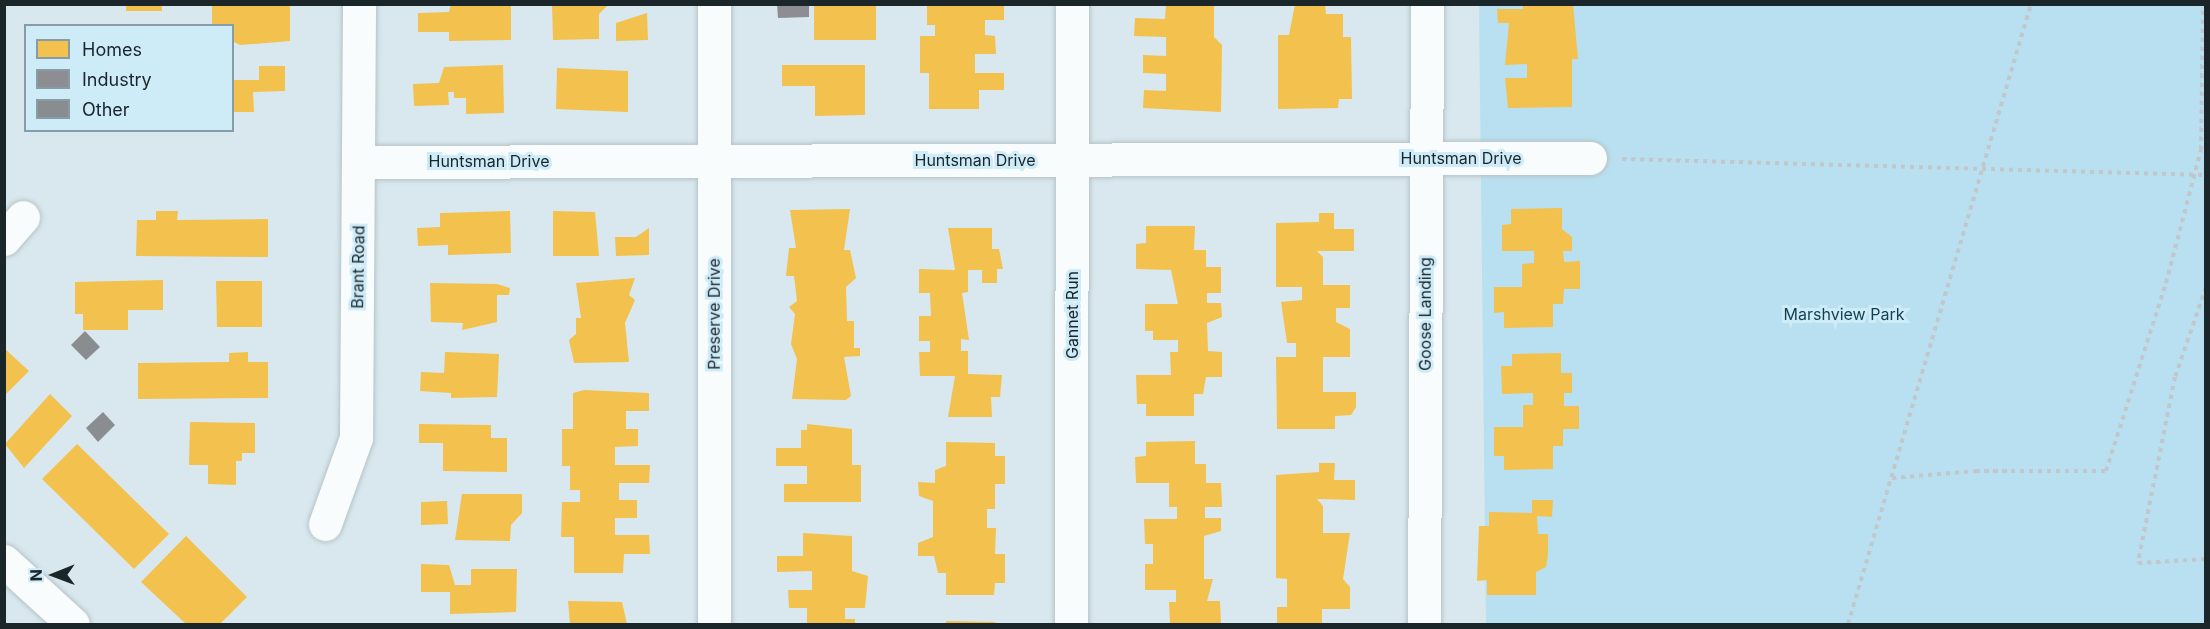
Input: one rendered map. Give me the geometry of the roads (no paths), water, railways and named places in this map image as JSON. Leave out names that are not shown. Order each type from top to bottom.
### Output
[{"type":"street","name":"Brant Road","points":[[325,524],[356,438],[360,4]]},
{"type":"street","name":"Preserve Drive","points":[[714,4],[714,624]]},
{"type":"street","name":"Gannet Run","points":[[1071,624],[1072,4]]},
{"type":"street","name":"Goose Landing","points":[[1424,624],[1427,4]]},
{"type":"street","name":"Huntsman Drive","points":[[360,162],[713,159],[1590,158]]},
{"type":"street","points":[[4,561],[74,624]]},
{"type":"park label","name":"Marshview Park","points":[[1844,314]]}]
